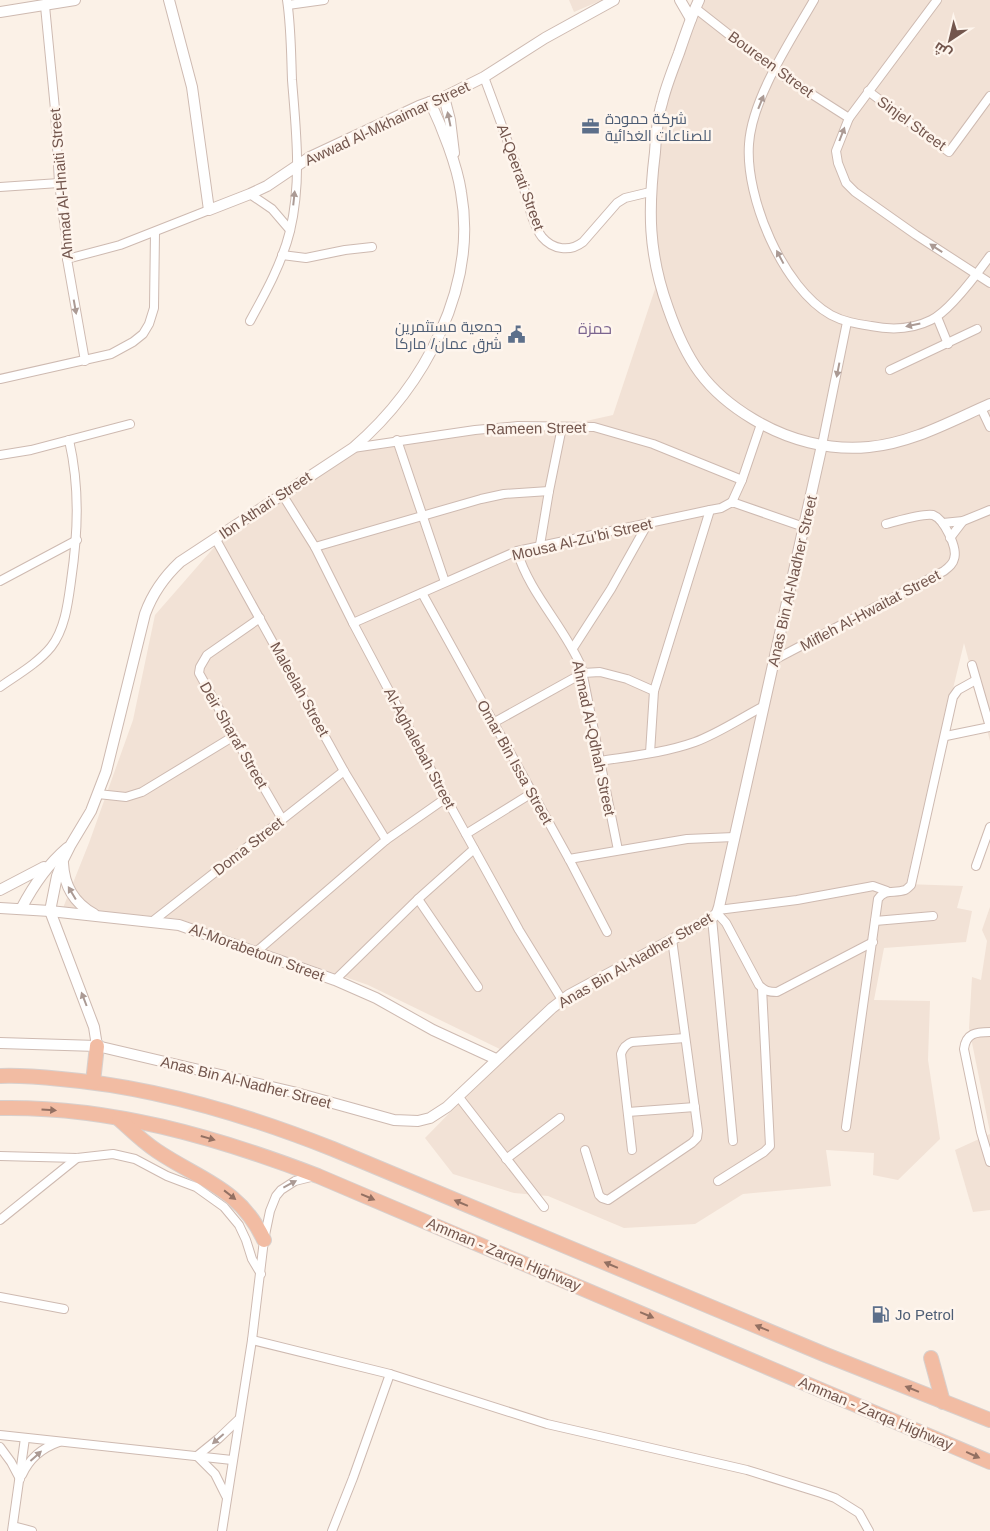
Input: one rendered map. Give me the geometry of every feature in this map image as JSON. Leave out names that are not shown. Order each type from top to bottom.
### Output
[{"type":"highway","points":[[93,1082],[97,1046]]},
{"type":"highway","name":"Amman - Zarqa Highway","points":[[0,1076],[93,1082],[169,1096],[211,1106],[293,1133],[943,1402],[989,1419]]},
{"type":"highway","name":"Amman - Zarqa Highway","points":[[0,1108],[95,1114],[146,1123],[208,1138],[274,1159],[990,1462]]},
{"type":"highway","points":[[118,1119],[157,1151],[232,1197],[251,1216],[264,1240]]},
{"type":"highway","points":[[931,1358],[943,1402]]},
{"type":"street","points":[[0,12],[38,4],[75,0]]},
{"type":"street","points":[[169,0],[192,87],[209,210]]},
{"type":"street","points":[[250,321],[275,273],[290,230],[298,165],[287,2],[324,0]]},
{"type":"street","name":"Awwad Al-Mkhaimar Street","points":[[67,259],[120,245],[250,194],[317,154],[484,77],[545,38],[614,0]]},
{"type":"street","points":[[680,0],[690,19]]},
{"type":"street","points":[[814,0],[774,70],[754,118],[749,142],[750,172],[761,215],[786,269],[802,290],[832,316],[847,322],[879,328],[900,328],[937,317],[977,274],[990,256]]},
{"type":"street","points":[[937,0],[848,118],[836,151],[838,163],[846,183],[863,198],[990,283]]},
{"type":"street","name":"Ahmad Al-Hnaiti Street","points":[[38,4],[55,108],[59,183],[67,259],[85,361]]},
{"type":"street","points":[[697,4],[690,19],[661,104],[650,192],[651,233],[663,295],[683,347],[696,368],[724,400],[761,424],[786,435],[822,445],[849,448],[869,447],[902,441],[986,406],[990,427]]},
{"type":"street","name":"Boureen Street","points":[[697,4],[774,70],[848,118]]},
{"type":"street","name":"Al-Qeerati Street","points":[[484,77],[511,148],[537,228],[546,240],[562,248],[577,247],[617,203],[625,198],[650,192]]},
{"type":"street","name":"Sinjel Street","points":[[868,91],[949,152],[990,96]]},
{"type":"street","name":"Ibn Athari Street","points":[[444,97],[450,120],[457,176]]},
{"type":"street","name":"Ibn Athari Street","points":[[50,911],[57,876],[63,860],[82,827],[106,772],[145,614],[153,595],[168,573],[180,562],[353,448],[373,430],[401,397],[428,356],[453,301],[462,265],[464,220],[457,176],[439,121],[430,102]]},
{"type":"street","points":[[0,187],[59,183]]},
{"type":"street","points":[[250,194],[272,209],[290,230]]},
{"type":"street","points":[[0,379],[111,354],[143,334],[150,324],[154,308],[155,232]]},
{"type":"street","points":[[282,255],[306,258],[372,247]]},
{"type":"street","points":[[937,317],[948,344]]},
{"type":"street","name":"Anas Bin Al-Nadher Street","points":[[0,1044],[97,1046],[294,1092],[394,1120],[418,1121],[439,1113],[562,1000],[716,914],[804,527],[847,322]]},
{"type":"street","points":[[890,370],[977,330]]},
{"type":"street","points":[[0,455],[31,450],[130,424]]},
{"type":"street","points":[[761,424],[742,480],[732,502],[804,527]]},
{"type":"street","name":"Rameen Street","points":[[353,448],[397,440],[518,426],[594,427],[653,444],[742,480]]},
{"type":"street","points":[[540,545],[562,427]]},
{"type":"street","points":[[0,687],[45,653],[54,642],[65,616],[77,540],[76,486],[69,440]]},
{"type":"street","points":[[397,440],[445,582]]},
{"type":"street","points":[[315,547],[504,494],[549,491]]},
{"type":"street","name":"Al-Aghalebah Street","points":[[282,494],[315,547],[353,623],[518,930],[562,1000]]},
{"type":"street","name":"Mousa Al-Zu’bi Street","points":[[353,623],[517,551],[721,508],[732,502]]},
{"type":"street","points":[[650,753],[654,690],[710,510]]},
{"type":"street","points":[[886,524],[931,515],[943,523],[963,521],[990,510]]},
{"type":"street","points":[[950,538],[963,521]]},
{"type":"street","points":[[573,648],[611,589],[648,523]]},
{"type":"street","name":"Mifleh Al-Hwaitat Street","points":[[774,660],[944,571],[952,564],[955,555],[943,523]]},
{"type":"street","name":"Maleelah Street","points":[[215,538],[344,771],[386,840]]},
{"type":"street","points":[[0,581],[77,540]]},
{"type":"street","name":"Ahmad Al-Qdhah Street","points":[[517,551],[522,568],[573,648],[583,673],[618,850]]},
{"type":"street","name":"Omar Bin Issa Street","points":[[422,593],[569,859],[607,932]]},
{"type":"street","name":"Deir Sharaf Street","points":[[260,618],[207,655],[200,666],[201,678],[282,819]]},
{"type":"street","points":[[946,736],[990,727],[972,665]]},
{"type":"street","points":[[493,722],[583,673],[600,672],[626,679],[654,690]]},
{"type":"street","points":[[716,914],[873,886],[887,891],[904,890],[911,885],[946,736],[952,702],[955,693],[976,680]]},
{"type":"street","points":[[600,761],[650,753],[699,740],[764,706]]},
{"type":"street","points":[[98,794],[126,797],[142,792],[234,736]]},
{"type":"street","name":"Doma Street","points":[[153,921],[344,771]]},
{"type":"street","points":[[466,834],[532,793]]},
{"type":"street","points":[[256,952],[386,840],[446,798]]},
{"type":"street","points":[[976,866],[990,827]]},
{"type":"street","points":[[569,859],[697,838],[734,837]]},
{"type":"street","name":"Ibn Athari Street","points":[[21,909],[34,885],[51,863],[70,846]]},
{"type":"street","points":[[335,980],[418,899],[474,849]]},
{"type":"street","points":[[63,860],[64,874],[71,893],[85,909],[97,916]]},
{"type":"street","points":[[0,890],[51,863]]},
{"type":"street","points":[[846,1127],[878,899],[881,894],[887,891]]},
{"type":"street","points":[[418,899],[478,987]]},
{"type":"street","name":"Al-Morabetoun Street","points":[[0,908],[50,911],[179,925],[335,980],[376,998],[433,1030],[496,1059]]},
{"type":"street","points":[[50,911],[94,1027],[97,1046]]},
{"type":"street","points":[[716,914],[726,923],[762,988],[770,1146],[764,1152],[718,1181]]},
{"type":"street","points":[[716,914],[733,1141]]},
{"type":"street","points":[[875,921],[933,916]]},
{"type":"street","points":[[584,1150],[599,1195],[608,1200],[695,1141],[698,1131],[672,939]]},
{"type":"street","points":[[762,988],[766,991],[777,992],[873,942]]},
{"type":"street","points":[[990,1032],[973,1033],[967,1038],[964,1049],[981,1132],[990,1162]]},
{"type":"street","points":[[632,1150],[621,1054],[624,1047],[632,1042],[685,1038]]},
{"type":"street","points":[[458,1096],[544,1207]]},
{"type":"street","points":[[628,1112],[695,1107]]},
{"type":"street","points":[[506,1159],[560,1118]]},
{"type":"street","points":[[0,1156],[77,1158],[109,1154],[135,1158],[173,1179],[196,1187],[218,1202],[234,1218],[243,1232],[252,1259],[261,1274]]},
{"type":"street","points":[[0,1220],[77,1158]]},
{"type":"street","points":[[222,1531],[252,1340],[264,1240],[272,1204],[281,1190],[295,1181],[318,1176]]},
{"type":"street","points":[[0,1297],[64,1309]]},
{"type":"street","points":[[252,1340],[390,1374],[547,1424],[747,1470],[841,1501],[859,1513],[869,1531]]},
{"type":"street","points":[[332,1531],[357,1469],[390,1374]]},
{"type":"street","points":[[197,1456],[238,1420]]},
{"type":"street","points":[[0,1435],[232,1460]]},
{"type":"street","points":[[25,1438],[12,1529],[32,1531]]},
{"type":"street","points":[[20,1479],[29,1462],[36,1455],[61,1442]]},
{"type":"street","points":[[0,1447],[20,1479]]},
{"type":"street","points":[[197,1456],[215,1474],[226,1497]]},
{"type":"shaded area","points":[[569,0],[602,0],[574,12]]},
{"type":"shaded area","points":[[704,0],[990,0],[990,741],[964,643],[906,884],[963,886],[957,908],[972,911],[966,942],[884,948],[874,1000],[930,1001],[928,1060],[940,1139],[898,1180],[873,1175],[874,1153],[826,1150],[831,1186],[743,1194],[695,1224],[624,1228],[548,1196],[514,1193],[453,1174],[425,1138],[508,1053],[368,985],[180,919],[63,908],[89,843],[133,720],[155,615],[217,544],[297,486],[373,440],[577,423],[613,415],[657,283],[653,150],[687,38]]},
{"type":"shaded area","points":[[990,907],[990,1132],[969,1028],[972,977],[981,980],[987,941],[982,930]]},
{"type":"shaded area","points":[[990,1134],[990,1210],[973,1212],[955,1150]]},
{"type":"place","name":"شركة حمودة للصناعات الغذائية","points":[[591,127]]},
{"type":"place","name":"جمعية مستثمرين شرق عمان/ ماركا","points":[[516,335]]},
{"type":"place","name":"Jo Petrol","points":[[881,1314]]},
{"type":"district","name":"حمزة","points":[[595,328]]}]
